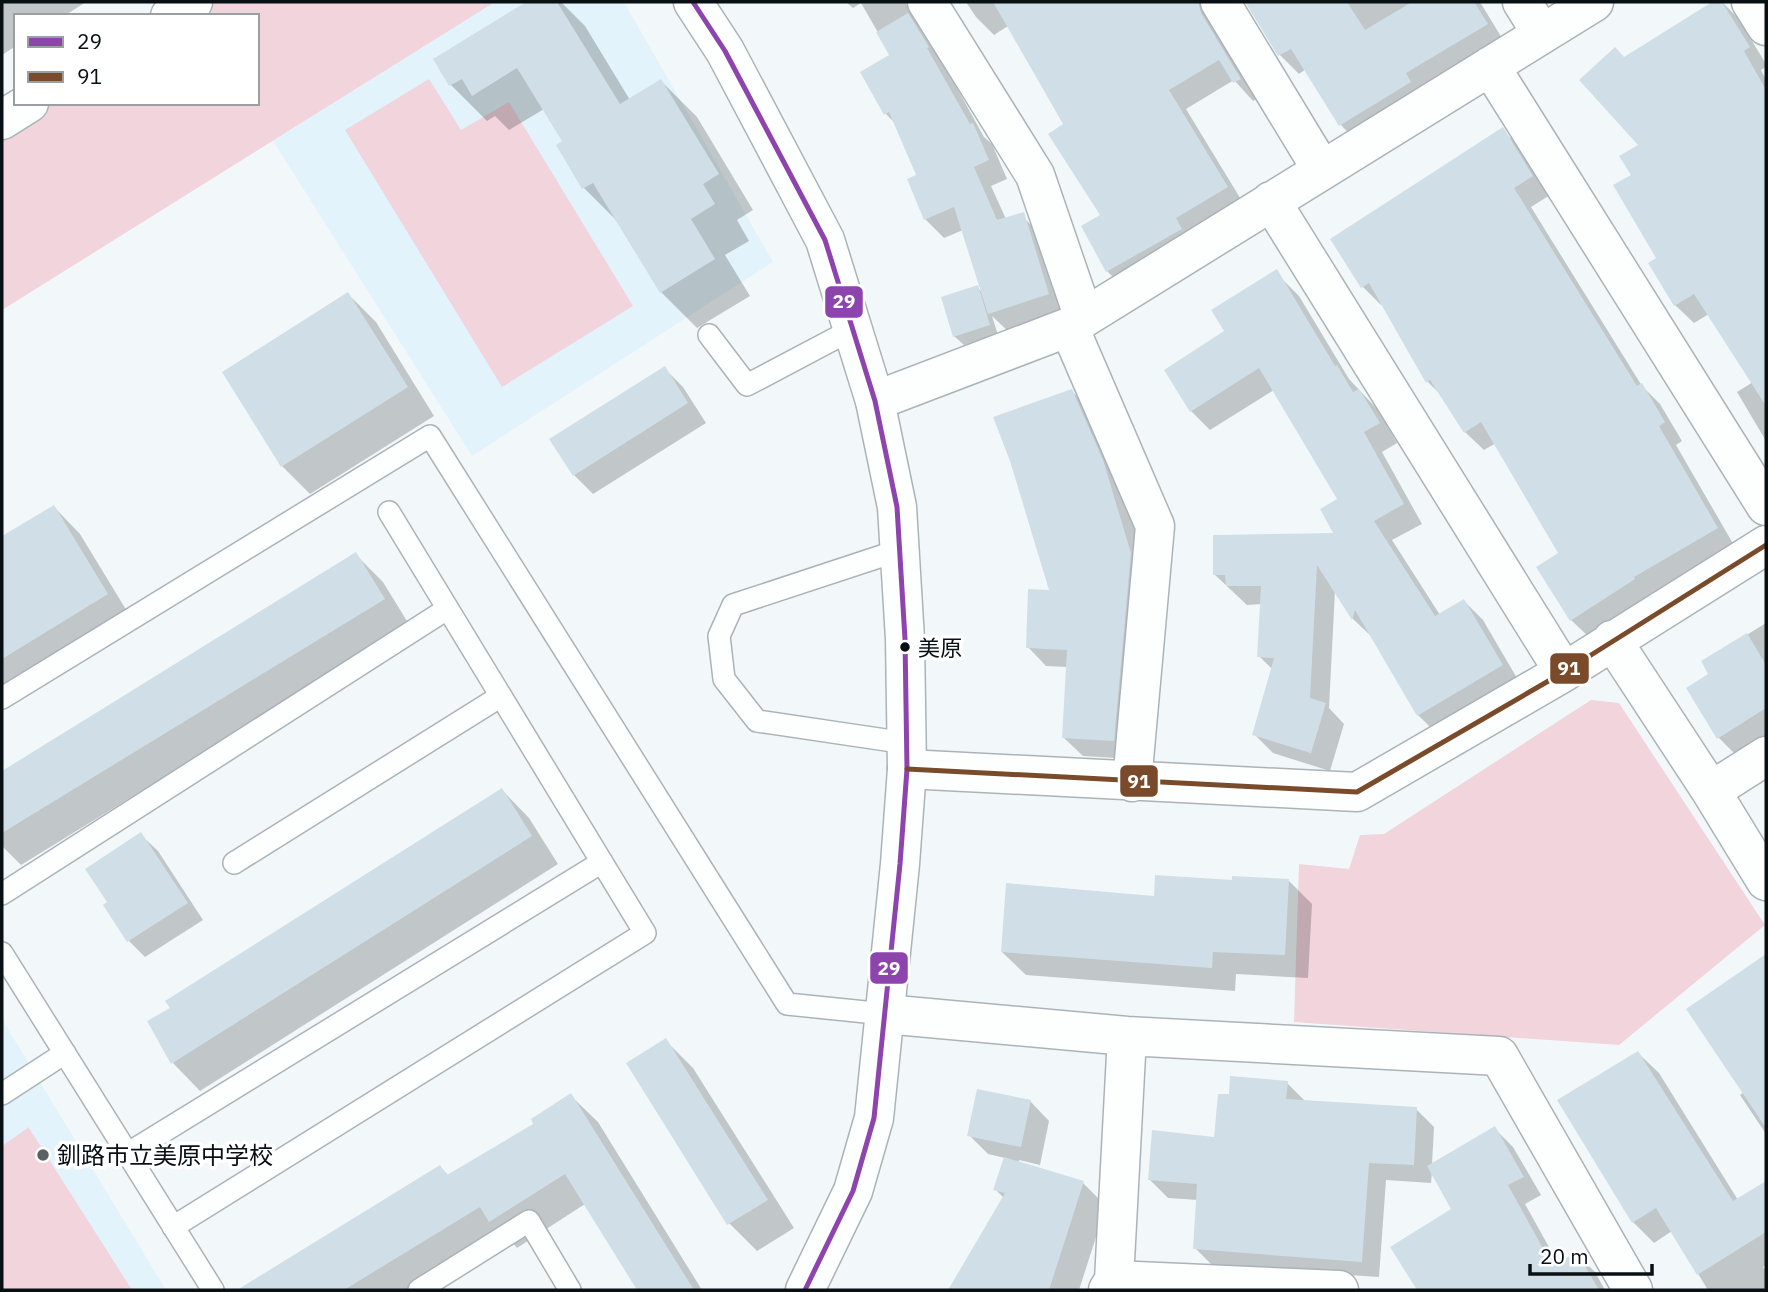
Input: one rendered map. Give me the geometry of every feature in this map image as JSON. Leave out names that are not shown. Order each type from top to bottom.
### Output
[{"type":"street","points":[[173,14],[193,2]]},
{"type":"street","points":[[693,2],[725,51],[824,240],[875,401],[897,507],[905,639],[906,756],[874,1118],[853,1191],[804,1290]]},
{"type":"street","points":[[927,2],[1035,175],[1077,323],[1155,526],[1132,782]]},
{"type":"street","points":[[1220,2],[1322,170]]},
{"type":"street","points":[[1522,2],[1542,34]]},
{"type":"street","points":[[875,401],[1077,323],[1594,2]]},
{"type":"street","points":[[1751,2],[1766,26]]},
{"type":"street","points":[[1490,66],[1766,506]]},
{"type":"street","points":[[2,120],[26,105]]},
{"type":"street","points":[[1271,201],[1564,673]]},
{"type":"street","points":[[906,756],[1132,782],[1357,792],[1564,673],[1612,640],[1766,545]]},
{"type":"street","points":[[1612,640],[1711,791],[1766,881]]},
{"type":"street","points":[[1711,791],[1766,756]]},
{"type":"street","points":[[885,1014],[1127,1036],[1499,1056],[1633,1290]]},
{"type":"street","points":[[1127,1036],[1111,1285],[1339,1290]]},
{"type":"lane","points":[[709,335],[747,384],[853,329]]},
{"type":"lane","points":[[2,698],[430,436],[787,1004],[885,1014]]},
{"type":"lane","points":[[173,1227],[645,933],[389,512]]},
{"type":"lane","points":[[900,550],[733,605],[719,636],[724,679],[757,721],[906,756]]},
{"type":"lane","points":[[2,894],[447,608]]},
{"type":"lane","points":[[234,863],[501,696]]},
{"type":"lane","points":[[127,1154],[602,862]]},
{"type":"lane","points":[[2,953],[212,1290]]},
{"type":"lane","points":[[2,1094],[65,1053]]},
{"type":"lane","points":[[419,1290],[529,1221],[570,1290]]},
{"type":"shaded area","points":[[193,2],[495,2],[2,310],[2,120],[26,105],[259,105],[259,14],[173,14]]},
{"type":"shaded area","points":[[495,2],[624,2],[773,262],[472,456],[273,141]]},
{"type":"shaded area","points":[[429,79],[461,130],[509,102],[633,306],[502,387],[345,130]]},
{"type":"shaded area","points":[[1591,700],[1619,703],[1765,925],[1619,1045],[1294,1022],[1299,864],[1349,869],[1360,835],[1384,834]]},
{"type":"shaded area","name":"釧路市立美原中学校","points":[[2,1019],[166,1290],[2,1290]]},
{"type":"shaded area","points":[[29,1127],[132,1290],[2,1290],[2,1146]]},
{"type":"building","points":[[526,2],[557,2],[620,104],[661,79],[719,174],[703,184],[715,204],[691,219],[715,259],[660,293],[593,183],[582,189],[556,145],[562,141],[517,68],[472,96],[462,79],[449,86],[433,59]]},
{"type":"building","points":[[993,2],[1198,2],[1201,13],[1241,79],[1233,83],[1219,60],[1169,90],[1228,187],[1176,218],[1182,229],[1106,272],[1081,226],[1100,215],[1048,134],[1063,124]]},
{"type":"building","points":[[1245,2],[1347,2],[1365,30],[1412,2],[1474,2],[1488,24],[1406,73],[1411,82],[1339,126],[1291,49],[1278,56]]},
{"type":"building","points":[[1712,2],[1722,2],[1750,47],[1744,51],[1766,90],[1766,406],[1694,294],[1674,306],[1648,263],[1656,258],[1613,185],[1631,175],[1619,156],[1638,145],[1579,80],[1615,47],[1624,57]]},
{"type":"building","points":[[908,13],[970,124],[973,123],[989,160],[974,167],[997,220],[1024,212],[1049,294],[988,314],[954,207],[924,220],[907,179],[916,175],[889,112],[884,115],[860,72],[889,55],[876,32]]},
{"type":"building","points":[[1503,127],[1533,176],[1514,188],[1637,386],[1642,383],[1665,422],[1659,426],[1718,528],[1634,577],[1635,579],[1570,621],[1536,567],[1558,553],[1481,422],[1464,433],[1430,380],[1426,383],[1369,283],[1361,288],[1330,239]]},
{"type":"building","points":[[1277,269],[1335,366],[1337,365],[1353,392],[1359,389],[1380,423],[1364,432],[1404,504],[1374,521],[1435,616],[1464,599],[1503,665],[1417,716],[1355,610],[1352,620],[1317,565],[1310,698],[1326,703],[1311,753],[1252,735],[1274,658],[1257,657],[1261,586],[1226,586],[1225,575],[1213,575],[1213,535],[1333,533],[1320,509],[1337,499],[1259,368],[1190,412],[1164,370],[1224,331],[1211,310]]},
{"type":"building","points":[[978,285],[990,325],[953,337],[941,297]]},
{"type":"building","points":[[348,292],[408,387],[281,467],[222,372]]},
{"type":"building","points":[[665,366],[688,403],[573,476],[549,439]]},
{"type":"building","points":[[1072,389],[1103,460],[1131,553],[1114,741],[1062,738],[1067,650],[1026,648],[1028,589],[1049,590],[1010,461],[993,417]]},
{"type":"building","points":[[54,505],[108,594],[2,659],[2,536]]},
{"type":"building","points":[[356,552],[385,599],[2,833],[2,771]]},
{"type":"building","points":[[1747,633],[1766,665],[1766,708],[1717,739],[1686,688],[1708,674],[1701,661]]},
{"type":"building","points":[[502,788],[532,836],[171,1064],[147,1021],[170,1008],[165,1001]]},
{"type":"building","points":[[141,832],[188,903],[127,942],[103,905],[107,902],[85,869]]},
{"type":"building","points":[[1155,875],[1232,880],[1232,876],[1289,879],[1285,955],[1213,952],[1212,968],[1001,952],[1006,883],[1154,896]]},
{"type":"building","points":[[1766,954],[1766,1128],[1686,1009]]},
{"type":"building","points":[[666,1038],[768,1200],[727,1225],[626,1063]]},
{"type":"building","points":[[1638,1051],[1733,1201],[1766,1181],[1766,1232],[1697,1275],[1656,1208],[1632,1223],[1557,1100]]},
{"type":"building","points":[[1230,1076],[1288,1081],[1286,1099],[1417,1107],[1414,1165],[1369,1163],[1362,1262],[1193,1249],[1197,1184],[1148,1180],[1152,1130],[1214,1137],[1218,1094],[1229,1094]]},
{"type":"building","points":[[977,1089],[1031,1100],[1021,1147],[967,1136]]},
{"type":"building","points":[[571,1093],[694,1290],[637,1290],[565,1174],[489,1222],[480,1207],[344,1290],[237,1290],[440,1165],[447,1175],[533,1124],[531,1119]]},
{"type":"building","points":[[1495,1126],[1524,1177],[1508,1185],[1546,1254],[1552,1251],[1559,1262],[1577,1252],[1599,1290],[1417,1290],[1390,1247],[1451,1209],[1427,1166]]},
{"type":"building","points":[[1004,1157],[1084,1181],[1049,1290],[948,1290],[1005,1193],[993,1190]]},
{"type":"transit line","name":"29","points":[[693,2],[725,51],[825,240],[875,401],[897,507],[905,639],[907,769],[874,1118],[853,1191],[805,1290]]},
{"type":"transit line","name":"91","points":[[907,769],[1357,792],[1564,672],[1766,545]]},
{"type":"place","name":"美原","points":[[905,647]]},
{"type":"place","name":"釧路市立美原中学校","points":[[43,1155]]}]
